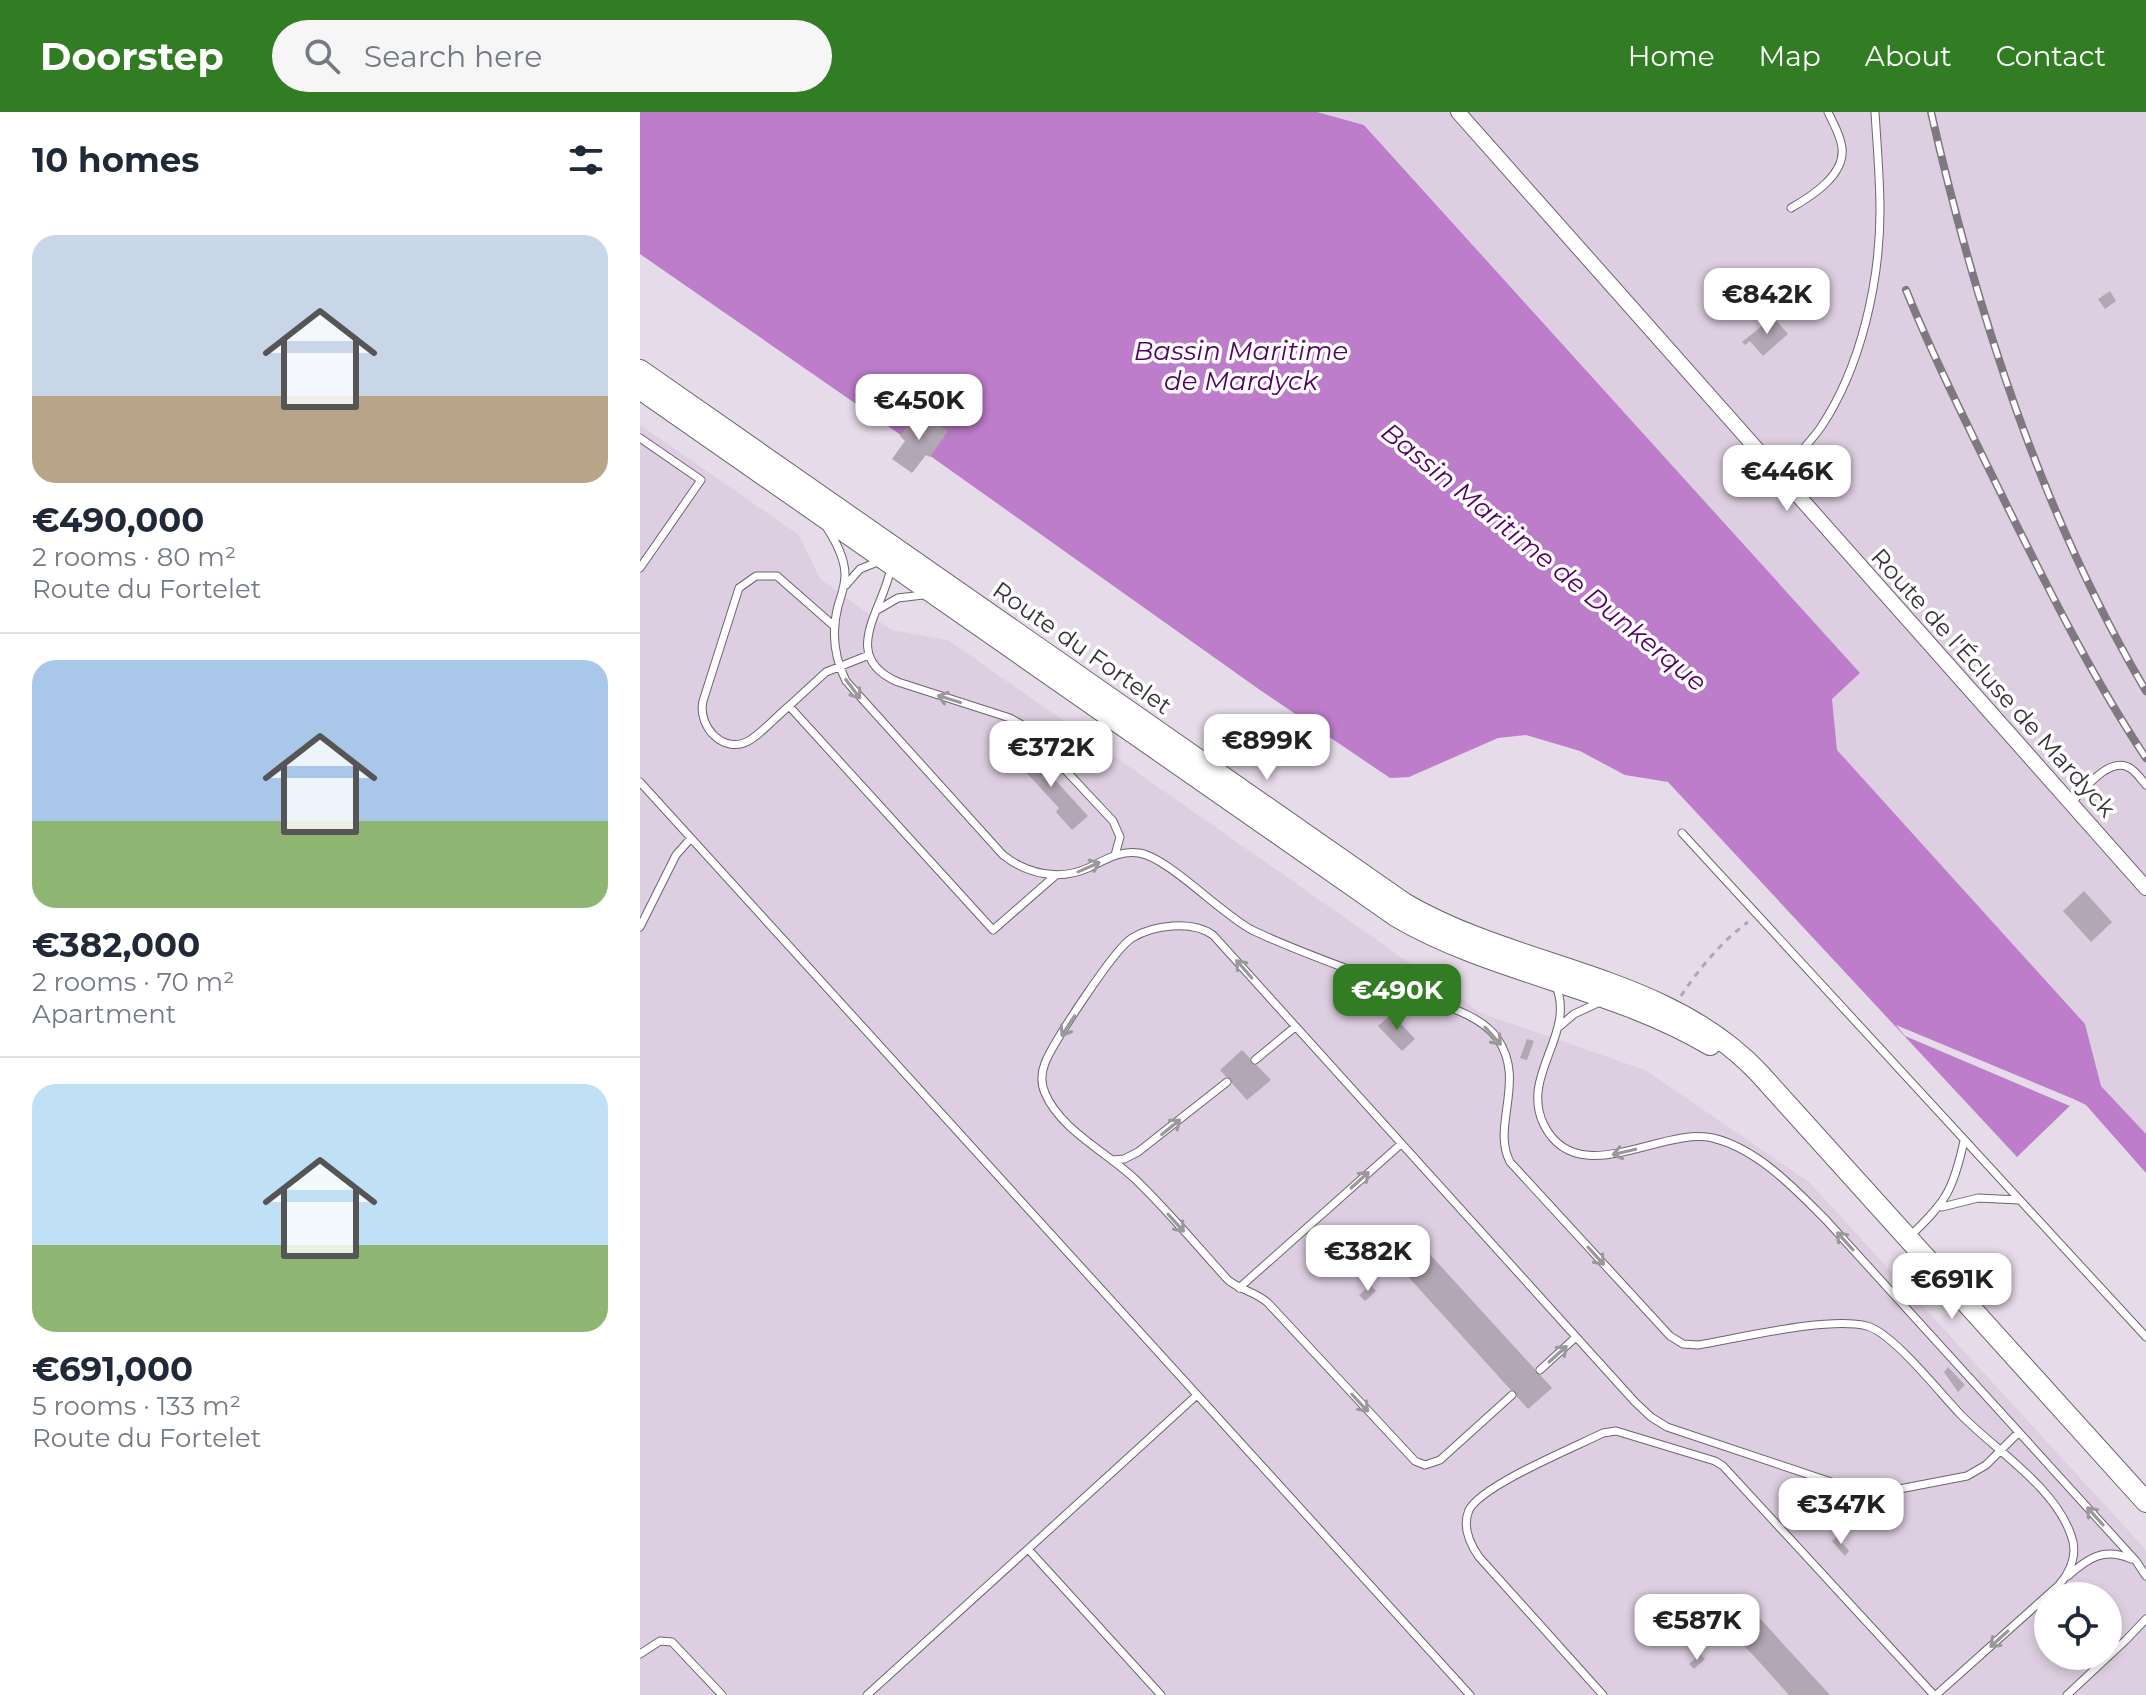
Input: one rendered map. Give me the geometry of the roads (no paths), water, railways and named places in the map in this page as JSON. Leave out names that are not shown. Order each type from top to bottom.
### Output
[{"type":"main road","name":"Route du Fortelet","points":[[640,370],[893,558],[1395,897],[1449,926],[1673,1010],[1704,1026],[1732,1046],[2146,1502]]},
{"type":"main road","name":"Route du Fortelet","points":[[640,389],[817,513],[893,558],[937,596],[1397,917],[1441,940],[1680,1029],[1712,1046],[1791,1110]]},
{"type":"street","name":"Route de l'Écluse de Mardyck","points":[[1458,112],[2146,888]]},
{"type":"lane","points":[[1791,208],[1821,188],[1839,163],[1841,143],[1828,112]]},
{"type":"lane","points":[[1779,476],[1822,426],[1849,372],[1862,332],[1879,238],[1875,112]]},
{"type":"lane","points":[[640,438],[701,480],[640,568]]},
{"type":"lane","points":[[817,513],[843,561],[845,577],[834,626],[839,665],[857,696],[994,848],[1017,865],[1034,872],[1056,875],[1075,873],[1115,855],[1134,852],[1150,856],[1251,929],[1453,1010],[1494,1033],[1506,1054],[1511,1078],[1504,1143],[1510,1162],[1670,1336],[1683,1344],[1698,1345],[1826,1324],[1871,1327],[1888,1338],[1961,1415],[2047,1497],[2067,1525],[2074,1542],[2073,1558],[2061,1582]]},
{"type":"lane","points":[[843,591],[854,573],[868,565],[893,558],[888,582],[867,634],[869,655],[880,672],[891,679],[1010,718],[1024,726],[1113,821],[1120,837],[1115,855]]},
{"type":"lane","points":[[834,626],[777,576],[765,574],[743,583],[736,593],[703,701],[701,714],[704,724],[722,741],[745,742],[826,672],[869,655]]},
{"type":"lane","points":[[875,614],[898,598],[922,594],[937,596]]},
{"type":"lane","points":[[789,706],[993,930],[1056,875]]},
{"type":"lane","points":[[2071,803],[2105,770],[2116,765],[2129,767],[2146,785]]},
{"type":"lane","points":[[640,782],[1470,1695]]},
{"type":"lane","points":[[1682,833],[2146,1337]]},
{"type":"lane","points":[[640,927],[676,855],[691,838]]},
{"type":"lane","points":[[1512,1395],[1440,1460],[1430,1465],[1420,1464],[1411,1458],[1268,1303],[1228,1280],[1135,1179],[1087,1143],[1055,1108],[1043,1090],[1042,1076],[1048,1056],[1106,966],[1132,938],[1151,930],[1194,926],[1219,940],[1635,1402],[1659,1423],[1677,1432],[1868,1492],[1967,1476],[1979,1470],[2019,1432]]},
{"type":"lane","points":[[1534,958],[1553,981],[1561,1007],[1559,1028],[1536,1096],[1543,1122],[1557,1142],[1580,1154],[1598,1156],[1689,1137],[1710,1137],[1748,1154],[1781,1177],[1809,1202],[2136,1561],[2146,1576]]},
{"type":"lane","points":[[1559,1028],[1587,1006],[1611,1002]]},
{"type":"lane","points":[[1255,1060],[1295,1027]]},
{"type":"lane","points":[[1110,1160],[1124,1159],[1138,1152],[1227,1082]]},
{"type":"lane","points":[[1907,1239],[1940,1208],[1955,1177],[1964,1141]]},
{"type":"lane","points":[[1239,1288],[1401,1144]]},
{"type":"lane","points":[[1940,1208],[1978,1198],[2019,1200]]},
{"type":"lane","points":[[1540,1370],[1576,1337]]},
{"type":"lane","points":[[867,1695],[1197,1395]]},
{"type":"lane","points":[[1603,1695],[1479,1557],[1470,1541],[1467,1524],[1472,1507],[1496,1487],[1603,1433],[1616,1431],[1723,1466],[1935,1695],[2034,1607]]},
{"type":"lane","points":[[1028,1549],[1161,1695]]},
{"type":"lane","points":[[2062,1582],[2088,1558],[2100,1553],[2119,1554],[2136,1561]]},
{"type":"lane","points":[[2067,1695],[2146,1619]]},
{"type":"lane","points":[[640,1654],[655,1643],[664,1640],[672,1642],[722,1695]]},
{"type":"water","name":"Bassin Maritime de Mardyck","points":[[640,112],[1317,112],[1364,125],[1860,673],[1832,699],[1837,750],[2085,1024],[2101,1086],[2146,1134],[2146,1173],[2086,1105],[2076,1100],[2017,1157],[1668,782],[1625,775],[1580,751],[1526,735],[1498,738],[1409,777],[1390,778],[640,254]]},
{"type":"railway","points":[[1931,112],[1969,262],[2016,410],[2075,554],[2146,691]]},
{"type":"railway","points":[[1906,290],[1956,402],[2042,575],[2091,668],[2146,758]]},
{"type":"water label","name":"Bassin Maritime de Dunkerque","points":[[1544,557]]}]
